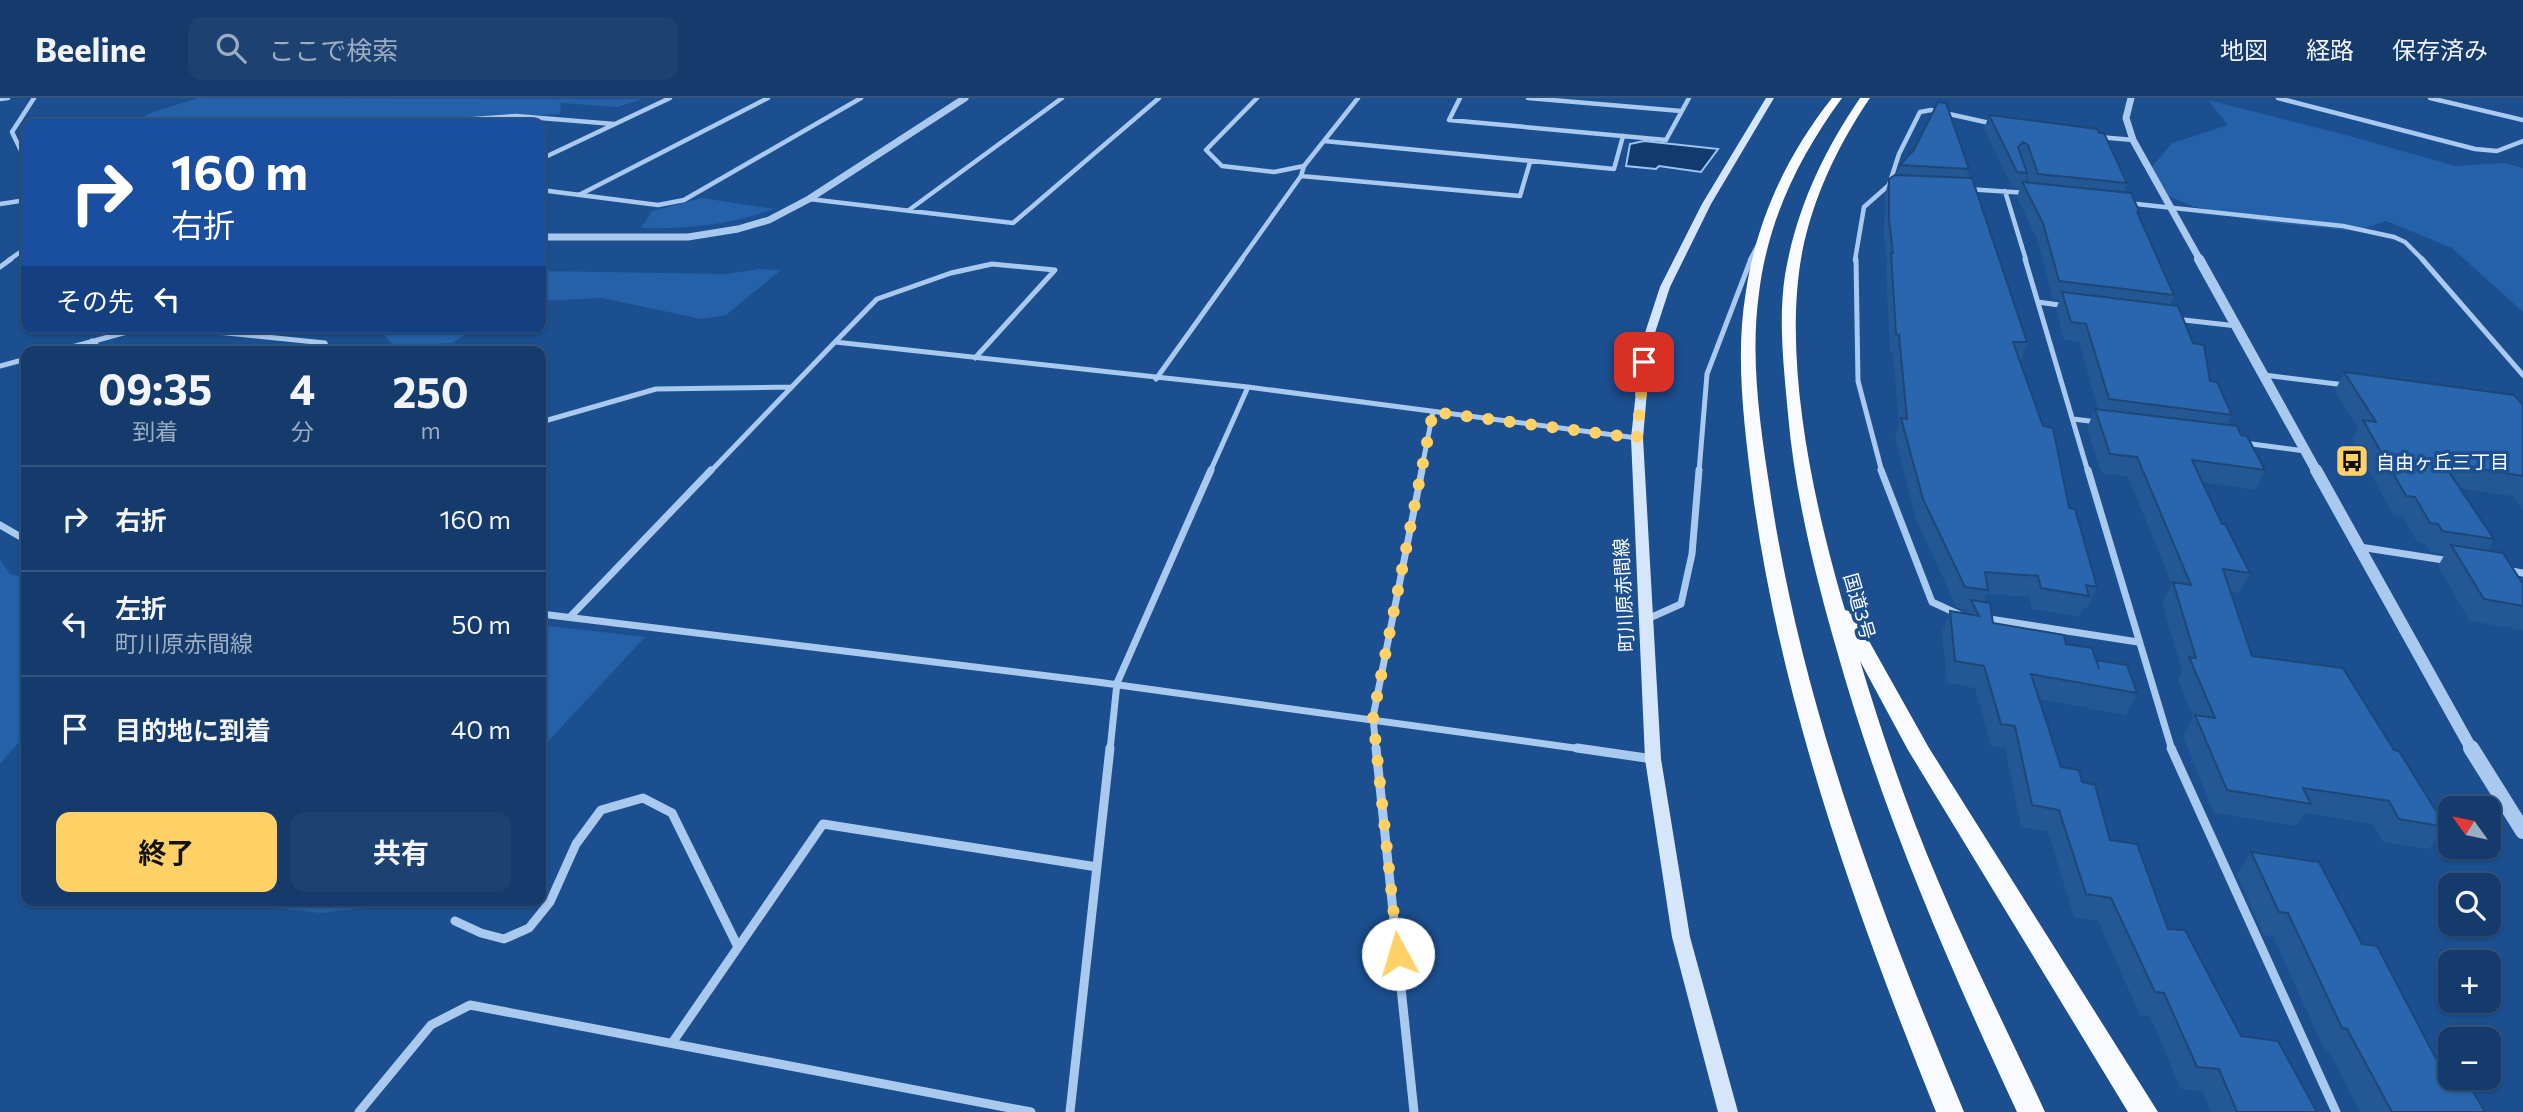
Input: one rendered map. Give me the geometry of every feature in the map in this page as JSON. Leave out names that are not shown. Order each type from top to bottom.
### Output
[{"type":"highway","points":[[1837,98],[1802,143],[1785,179],[1755,272],[1750,337],[1752,415],[1774,576],[1817,745],[1865,896],[1950,1112]]},
{"type":"highway","name":"国道3号","points":[[1866,98],[1833,149],[1814,189],[1791,276],[1789,341],[1806,494],[1827,585],[1875,746],[1924,872],[2031,1112]]},
{"type":"highway","points":[[1827,585],[1919,750],[2144,1112]]},
{"type":"main road","name":"町川原赤間線","points":[[1728,1112],[1681,937],[1653,759],[1637,438],[1639,399],[1654,318],[1690,236],[1770,98]]},
{"type":"street","points":[[0,99],[8,98]]},
{"type":"street","points":[[21,151],[12,132],[34,98]]},
{"type":"street","points":[[546,156],[670,98]]},
{"type":"street","points":[[578,195],[768,98]]},
{"type":"street","points":[[546,191],[658,205],[684,200],[861,98]]},
{"type":"street","points":[[546,237],[611,235],[648,238],[707,235],[769,220],[809,199],[965,98]]},
{"type":"street","points":[[909,210],[1062,98]]},
{"type":"street","points":[[809,199],[1013,223],[1159,98]]},
{"type":"street","points":[[1257,98],[1206,150],[1222,166],[1274,172],[1304,166]]},
{"type":"street","points":[[1156,379],[1301,176],[1304,166],[1357,98]]},
{"type":"street","points":[[1460,98],[1448,120],[1666,140],[1689,98]]},
{"type":"street","points":[[1528,98],[1681,111]]},
{"type":"street","points":[[2131,98],[2126,118],[2133,140],[2461,732],[2523,831]]},
{"type":"street","points":[[2278,98],[2475,149],[2497,150],[2523,141]]},
{"type":"street","points":[[2430,98],[2523,120]]},
{"type":"street","points":[[1965,615],[1952,613],[1932,602],[1879,465],[1858,381],[1855,263],[1864,207],[1889,185],[1899,153],[1920,112],[1931,110],[1995,124]]},
{"type":"street","points":[[474,119],[516,116],[614,124]]},
{"type":"street","points":[[1324,141],[1614,169],[1623,136]]},
{"type":"street","points":[[2095,137],[2133,140]]},
{"type":"street","points":[[1301,176],[1520,196],[1530,162]]},
{"type":"street","points":[[2025,183],[2029,193]]},
{"type":"street","points":[[1889,185],[1902,185]]},
{"type":"street","points":[[1953,188],[2042,195]]},
{"type":"street","points":[[2005,191],[2167,739],[2336,1112]]},
{"type":"street","points":[[0,204],[21,201]]},
{"type":"street","points":[[2120,202],[2343,226],[2394,237],[2405,242],[2437,273],[2523,375]]},
{"type":"street","points":[[1645,620],[1681,604],[1692,554],[1707,374],[1745,269],[1769,223]]},
{"type":"street","points":[[0,267],[21,252]]},
{"type":"street","points":[[570,617],[877,299],[951,273],[992,264],[1055,271],[975,358]]},
{"type":"street","points":[[2038,302],[2078,307]]},
{"type":"street","points":[[2171,318],[2237,326]]},
{"type":"street","points":[[75,346],[122,333]]},
{"type":"street","points":[[227,333],[325,343],[326,346]]},
{"type":"street","points":[[92,341],[97,346]]},
{"type":"street","points":[[835,342],[1248,387],[1637,438]]},
{"type":"street","points":[[0,366],[21,360]]},
{"type":"street","points":[[2264,374],[2359,387]]},
{"type":"street","points":[[546,421],[656,388],[792,387]]},
{"type":"street","points":[[1070,1112],[1118,683],[1248,387]]},
{"type":"street","points":[[1414,1112],[1373,717],[1433,412]]},
{"type":"street","points":[[2073,419],[2101,423]]},
{"type":"street","points":[[2237,442],[2305,451]]},
{"type":"street","points":[[0,525],[21,537]]},
{"type":"street","points":[[2360,547],[2455,562]]},
{"type":"street","points":[[2496,568],[2523,573]]},
{"type":"street","points":[[546,615],[1118,683],[1373,717],[1653,759]]},
{"type":"street","points":[[1978,617],[2138,642]]},
{"type":"street","points":[[455,921],[481,933],[504,939],[529,928],[550,902],[576,844],[601,810],[643,799],[672,813],[738,947]]},
{"type":"street","points":[[671,1043],[823,824],[1097,867]]},
{"type":"street","points":[[359,1112],[431,1025],[471,1005],[1031,1112]]},
{"type":"shaded area","points":[[198,98],[642,99],[618,107],[561,103],[560,114],[470,119],[140,119],[153,112]]},
{"type":"shaded area","points":[[2208,100],[2455,166],[2505,163],[2523,168],[2523,312],[2452,248],[2386,221],[2356,231],[2257,221],[2192,206],[2168,196],[2151,168],[2172,143],[2228,125]]},
{"type":"shaded area","points":[[1644,141],[1718,149],[1701,172],[1659,166],[1656,169],[1626,166],[1630,144]]},
{"type":"shaded area","points":[[702,198],[774,209],[708,225],[641,228],[652,211]]},
{"type":"shaded area","points":[[759,269],[781,270],[726,315],[701,319],[602,298],[546,301],[546,271],[726,274]]},
{"type":"shaded area","points":[[383,333],[468,333],[452,343],[394,346]]},
{"type":"shaded area","points":[[0,560],[10,574],[21,577],[21,740],[0,764]]},
{"type":"shaded area","points":[[546,626],[645,637],[546,744]]},
{"type":"shaded area","points":[[275,906],[380,906],[321,913]]},
{"type":"building","points":[[1938,102],[1946,103],[1969,169],[1900,165],[1914,150]]},
{"type":"building","points":[[1989,115],[2097,129],[2099,133],[2104,133],[2127,183],[2038,174],[2028,145],[2023,142],[2018,147],[2027,173],[2017,172]]},
{"type":"building","points":[[1895,175],[1972,178],[2027,342],[2013,342],[2043,426],[2053,428],[2069,508],[2075,509],[2097,587],[2086,585],[2089,596],[2041,588],[2038,576],[1985,572],[1988,590],[1965,587],[1923,499],[1901,418],[1907,419],[1899,335],[1896,334],[1889,219],[1889,179]]},
{"type":"building","points":[[2022,182],[2131,193],[2174,295],[2059,281],[2043,223]]},
{"type":"building","points":[[2062,292],[2178,306],[2193,343],[2204,345],[2210,381],[2217,382],[2232,415],[2109,399],[2086,324],[2071,322]]},
{"type":"building","points":[[2344,372],[2514,395],[2523,405],[2523,476],[2443,463],[2494,539],[2442,531],[2438,524],[2430,523],[2415,497],[2406,496],[2363,420],[2376,422]]},
{"type":"building","points":[[2095,409],[2237,426],[2241,435],[2247,436],[2265,470],[2192,460],[2222,524],[2225,524],[2250,573],[2223,569],[2252,656],[2343,668],[2438,814],[2438,826],[2399,819],[2389,801],[2303,788],[2311,804],[2227,790],[2195,715],[2215,718],[2189,657],[2196,658],[2173,582],[2191,585],[2137,457],[2110,454]]},
{"type":"building","points":[[2451,545],[2503,553],[2523,584],[2523,606],[2484,599]]},
{"type":"building","points":[[1971,600],[1990,603],[1993,623],[2064,635],[2066,644],[2092,648],[2096,660],[2127,665],[2137,693],[2031,674],[2061,767],[2079,770],[2082,782],[2095,785],[2110,840],[2137,844],[2168,929],[2185,930],[2241,1036],[2278,1041],[2317,1112],[2237,1112],[2219,1069],[2197,1067],[2164,993],[2155,992],[2111,898],[2086,894],[2059,810],[2032,805],[2015,726],[2001,724],[1984,666],[1955,661],[1950,611],[1979,616]]},
{"type":"building","points":[[2251,852],[2319,862],[2362,944],[2377,946],[2438,1062],[2438,1090],[2472,1090],[2485,1112],[2392,1112],[2347,1029],[2342,1028],[2288,913],[2279,912]]},
{"type":"place","name":"自由ヶ丘三丁目","points":[[2352,461]]},
{"type":"route","points":[[1398,954],[1373,717],[1433,412],[1637,438],[1644,362]]}]
